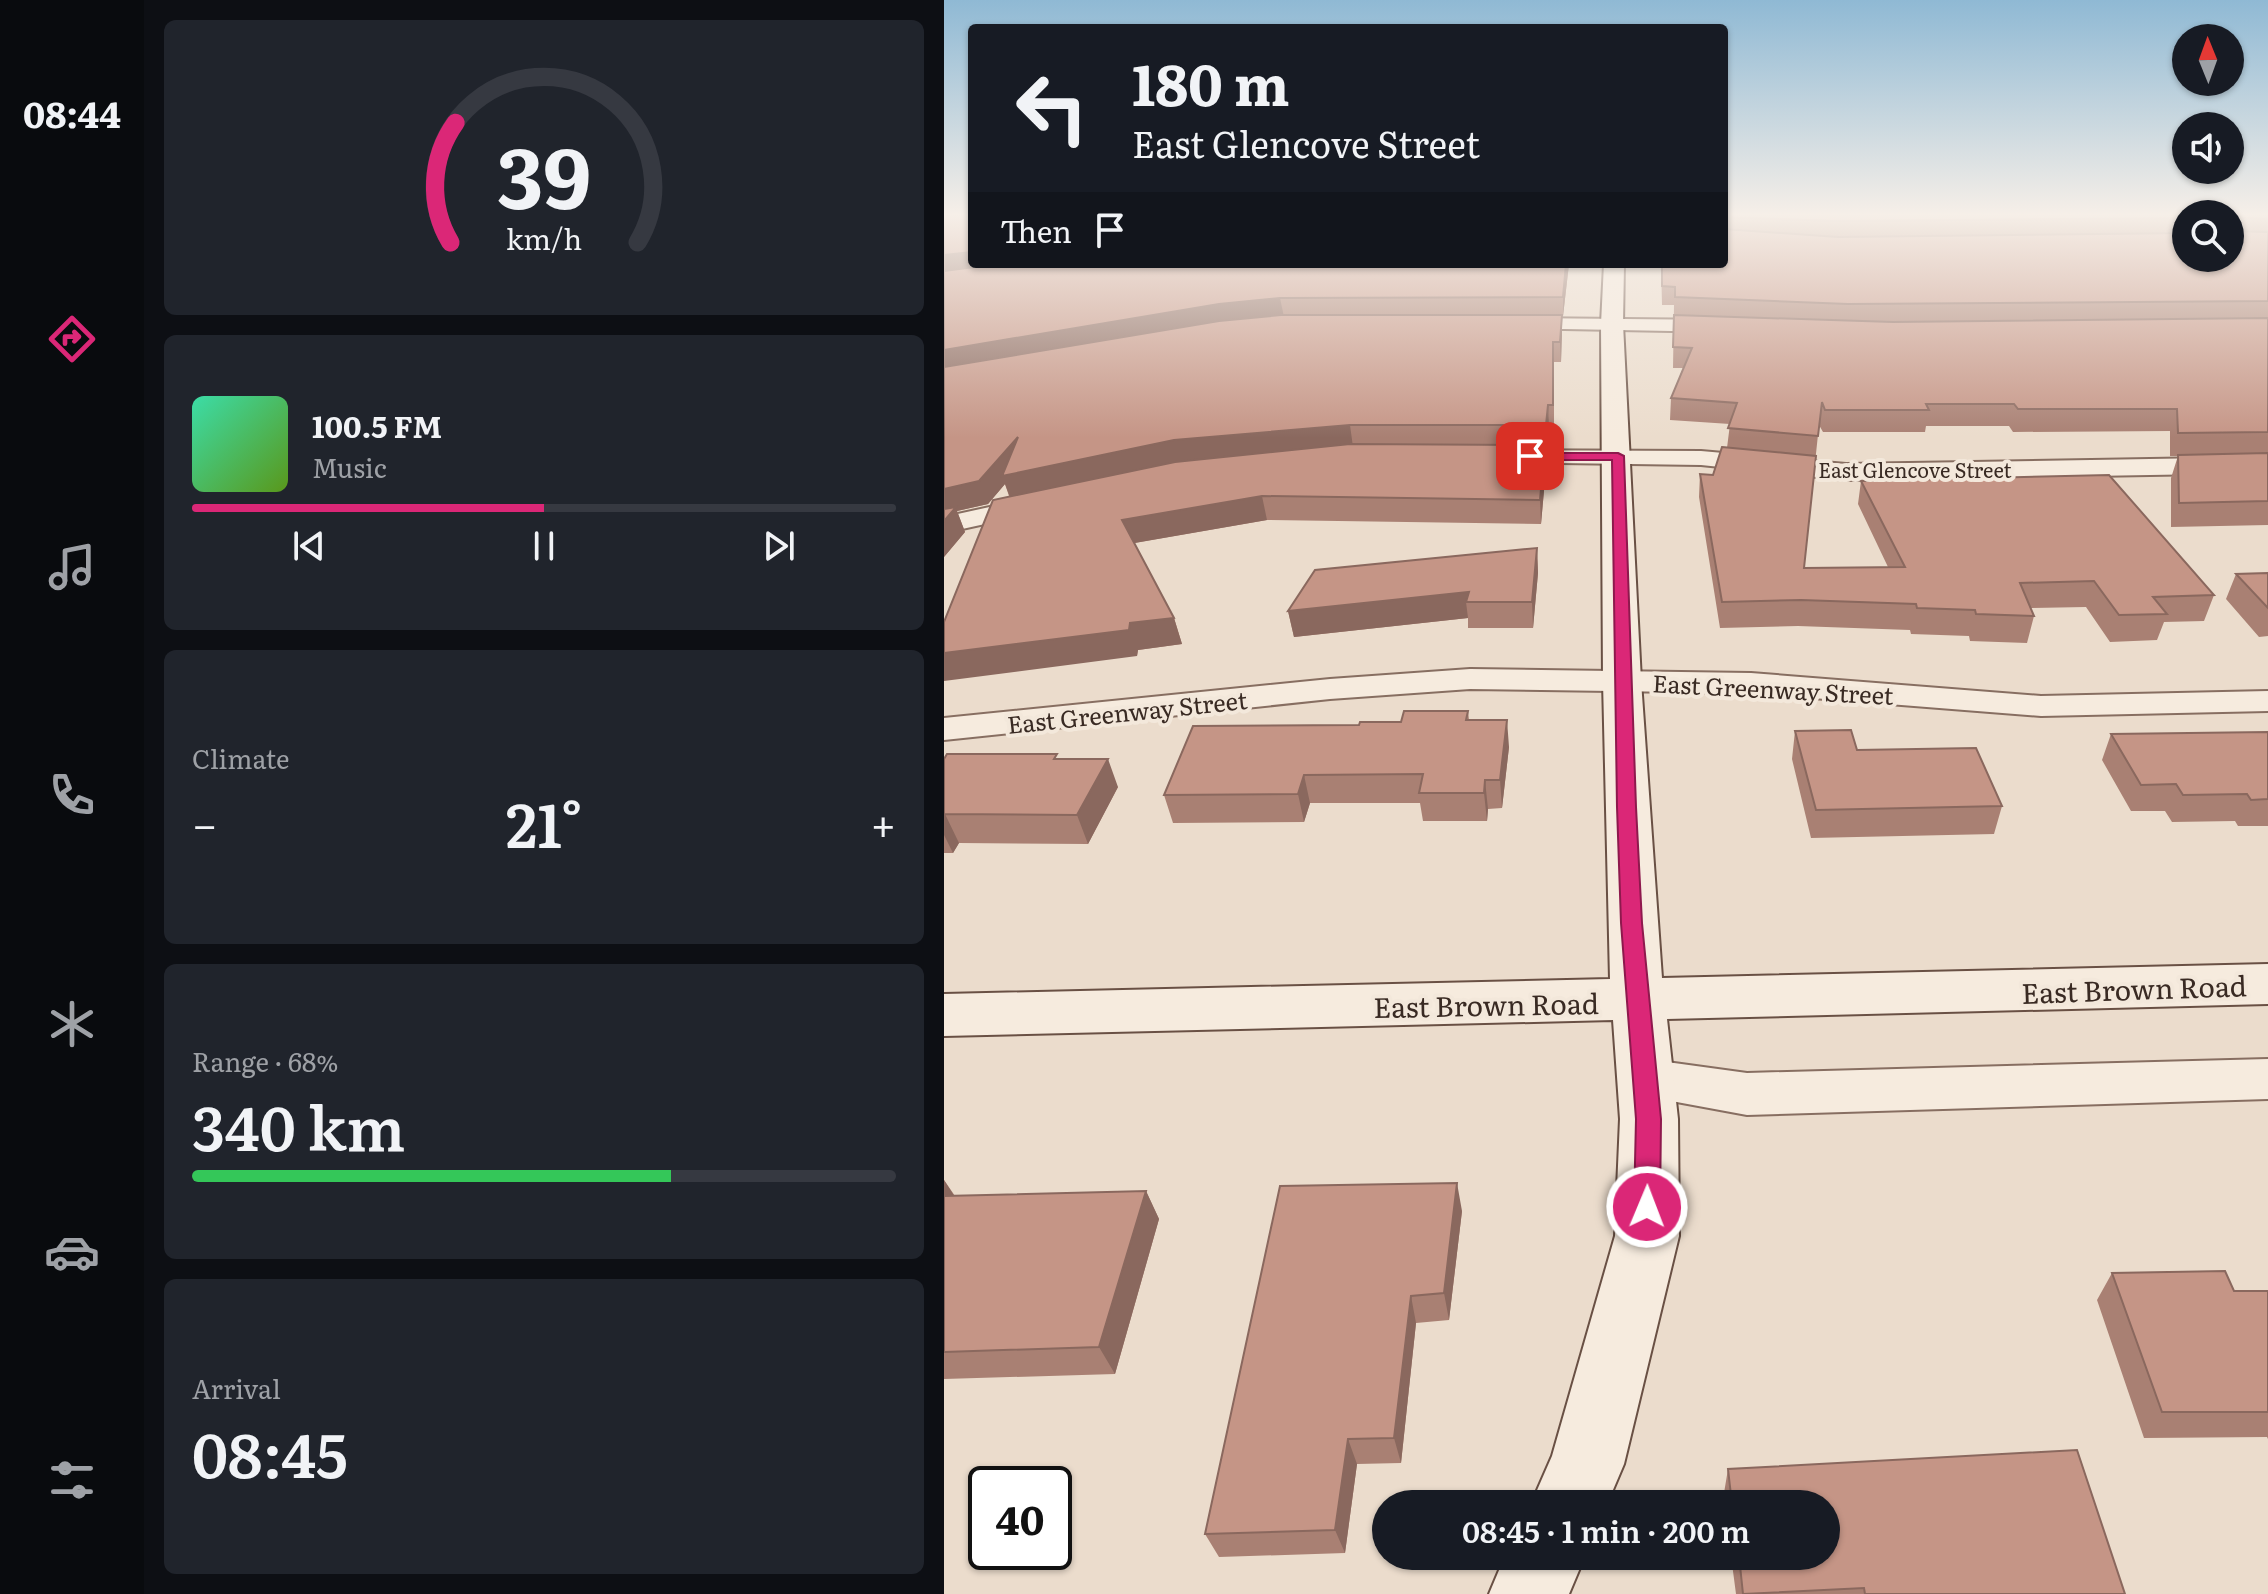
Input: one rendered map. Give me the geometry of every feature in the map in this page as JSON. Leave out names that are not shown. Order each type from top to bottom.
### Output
[{"type":"street","points":[[1575,1490],[1587,1464],[1647,1236],[1649,1119],[1631,923],[1613,289]]},
{"type":"street","points":[[1486,324],[1751,328]]},
{"type":"street","name":"East Glencove Street","points":[[1462,457],[1701,458],[1846,472],[2268,465]]},
{"type":"street","points":[[944,525],[1062,500]]},
{"type":"street","name":"East Greenway Street","points":[[944,729],[1438,681],[1751,683],[2041,706],[2268,701]]},
{"type":"street","name":"East Brown Road","points":[[944,1015],[2268,984]]},
{"type":"street","points":[[1645,1079],[1747,1094],[2268,1079]]},
{"type":"street","points":[[1529,1594],[1540,1570]]},
{"type":"building","points":[[944,289],[1564,289],[1563,297],[1280,298],[1219,304],[944,350]]},
{"type":"building","points":[[1675,289],[2268,289],[2268,301],[1848,304],[1675,297]]},
{"type":"building","points":[[1281,315],[1562,315],[1560,342],[1553,342],[1553,405],[1548,405],[1546,425],[1350,425],[1174,440],[1002,476],[1018,437],[979,481],[944,489],[944,367],[1219,321]]},
{"type":"building","points":[[1674,315],[1893,322],[2268,318],[2268,432],[2178,433],[2177,409],[2018,409],[2014,404],[1926,404],[1929,410],[1825,410],[1822,402],[1818,436],[1728,428],[1737,403],[1671,398],[1692,348],[1673,347]]},
{"type":"building","points":[[1350,444],[1545,445],[1540,500],[1262,496],[1122,520],[1174,618],[1130,623],[1129,630],[944,653],[944,622],[993,500],[1175,462]]},
{"type":"building","points":[[1722,447],[1816,456],[1804,568],[1905,567],[1861,481],[2109,475],[2214,595],[2153,597],[2167,614],[2119,615],[2094,581],[2020,583],[2034,616],[1917,608],[1916,604],[1801,600],[1722,602],[1700,474],[1713,475]]},
{"type":"building","points":[[2268,453],[2268,501],[2179,503],[2178,455]]},
{"type":"building","points":[[956,507],[944,521],[944,509]]},
{"type":"building","points":[[1537,548],[1532,602],[1466,602],[1469,592],[1288,611],[1315,570]]},
{"type":"building","points":[[2268,573],[2268,608],[2236,574]]},
{"type":"building","points":[[1404,711],[1468,711],[1466,720],[1507,720],[1500,780],[1485,780],[1484,793],[1419,793],[1423,774],[1304,775],[1298,794],[1164,795],[1193,726],[1359,725],[1360,722],[1401,722]]},
{"type":"building","points":[[1851,730],[1857,750],[1976,748],[2002,806],[1816,810],[1795,731]]},
{"type":"building","points":[[2268,732],[2268,799],[2251,800],[2247,794],[2183,795],[2176,784],[2141,785],[2111,734]]},
{"type":"building","points":[[947,754],[1057,754],[1054,759],[1108,759],[1077,815],[944,816],[944,759]]},
{"type":"building","points":[[1457,1183],[1444,1293],[1411,1296],[1394,1438],[1348,1439],[1335,1530],[1205,1534],[1280,1186]]},
{"type":"building","points":[[1146,1191],[1099,1347],[944,1352],[944,1196]]},
{"type":"building","points":[[2225,1271],[2234,1291],[2268,1291],[2268,1412],[2162,1412],[2112,1273]]},
{"type":"building","points":[[2077,1450],[2125,1594],[1865,1594],[1864,1588],[1743,1594],[1740,1570],[1840,1570],[1840,1490],[1730,1490],[1728,1469]]},
{"type":"route","points":[[1530,456],[1618,456],[1631,923],[1649,1119],[1647,1207]]}]
